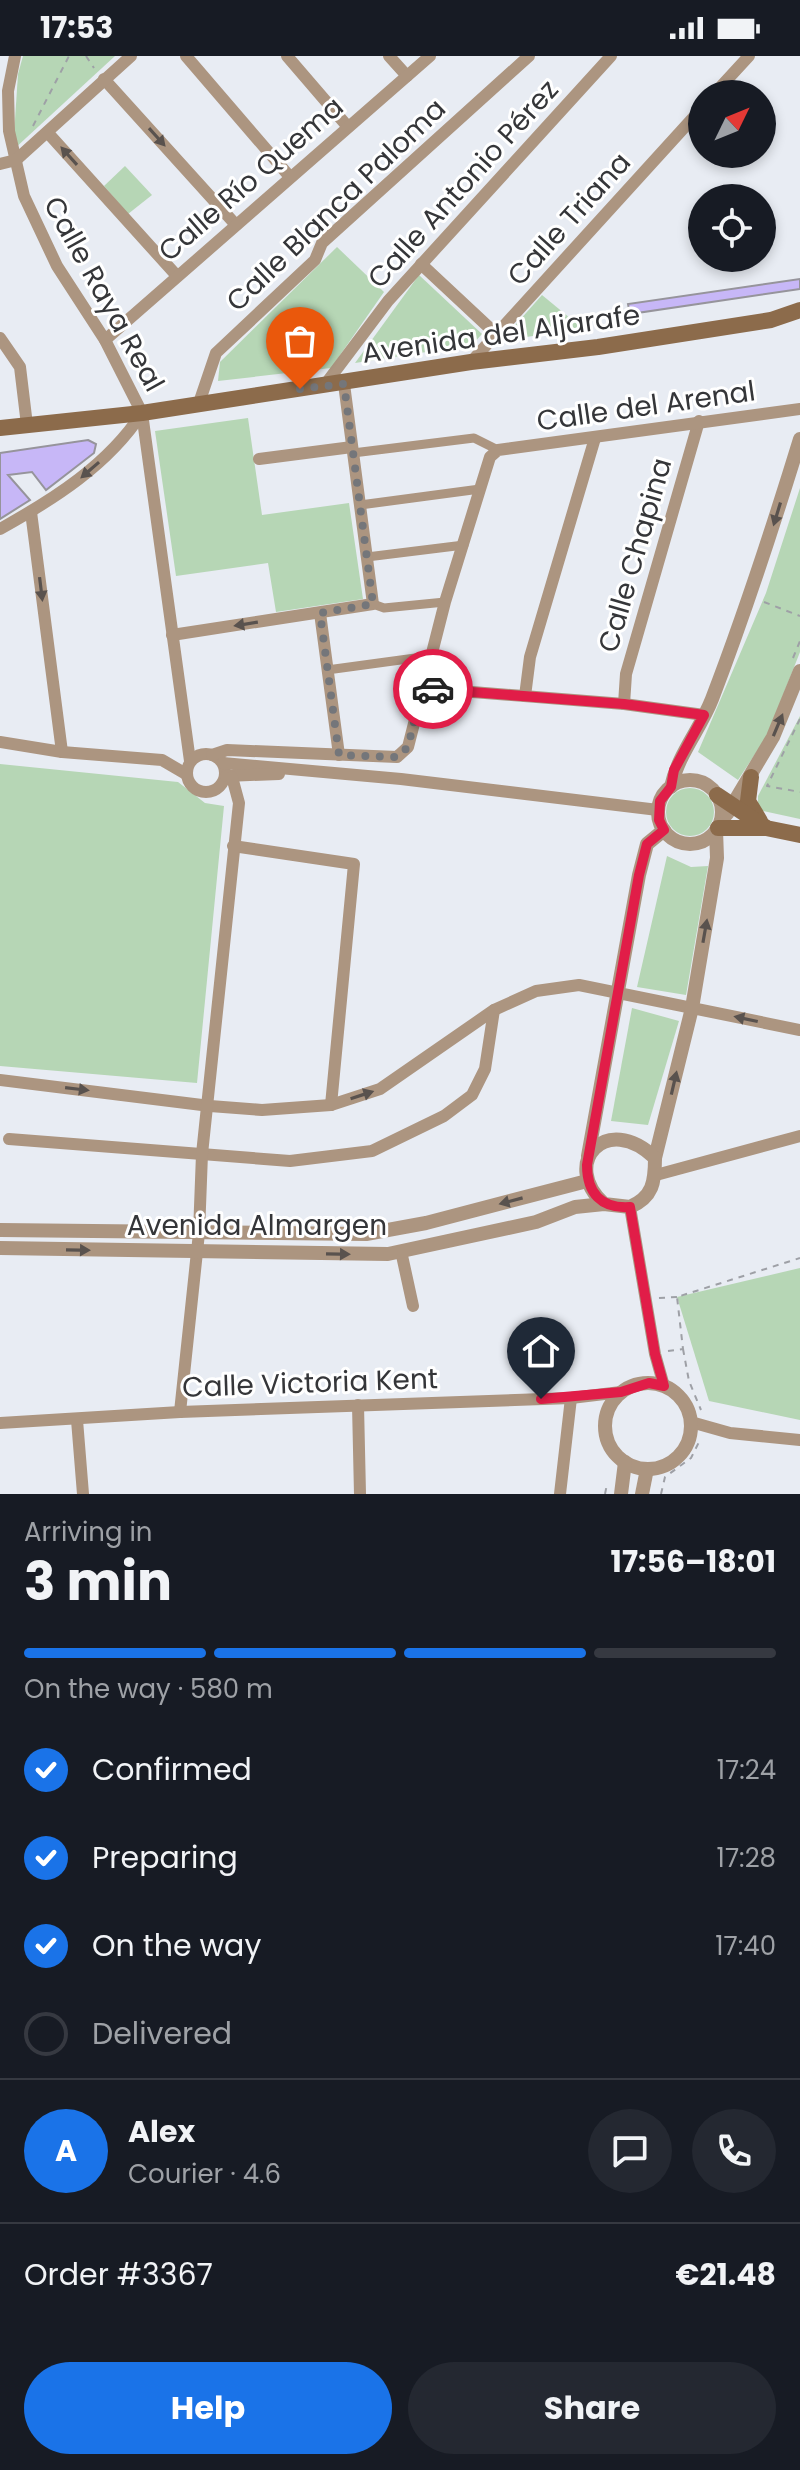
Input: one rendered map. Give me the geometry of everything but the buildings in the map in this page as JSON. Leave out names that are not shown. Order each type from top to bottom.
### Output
[{"type":"main road","name":"Avenida del Aljarafe","points":[[0,428],[142,413],[344,384],[471,362],[771,320],[800,310]]},
{"type":"main road","name":"Avenida del Aljarafe","points":[[771,320],[800,322]]},
{"type":"main road","points":[[751,777],[748,801],[766,828]]},
{"type":"main road","points":[[717,795],[766,828]]},
{"type":"main road","points":[[718,827],[766,828],[800,835]]},
{"type":"street","name":"Calle Raya Real","points":[[15,56],[8,115],[24,196],[39,231],[105,340],[142,413],[188,768]]},
{"type":"street","points":[[0,164],[16,160],[131,56]]},
{"type":"street","points":[[186,56],[290,177]]},
{"type":"street","points":[[287,56],[348,127]]},
{"type":"street","points":[[389,56],[407,76]]},
{"type":"street","name":"Calle Río Quema","points":[[105,340],[430,56]]},
{"type":"street","name":"Calle Blanca Paloma","points":[[199,403],[216,353],[315,260],[322,243],[529,56]]},
{"type":"street","name":"Calle Antonio Pérez","points":[[324,386],[421,264],[611,56]]},
{"type":"street","points":[[727,80],[749,56]]},
{"type":"street","points":[[104,79],[236,225]]},
{"type":"street","name":"Calle Triana","points":[[471,362],[688,123]]},
{"type":"street","points":[[48,133],[177,276]]},
{"type":"street","points":[[421,264],[496,334]]},
{"type":"street","points":[[0,338],[20,367],[27,425]]},
{"type":"street","points":[[344,384],[373,604]]},
{"type":"street","name":"Calle del Arenal","points":[[498,450],[800,409]]},
{"type":"street","points":[[0,529],[31,512],[92,469],[126,438],[142,413]]},
{"type":"street","name":"Calle Chapina","points":[[624,704],[626,674],[699,421]]},
{"type":"street","points":[[0,742],[62,752],[162,760],[188,768],[198,791],[211,792],[222,772],[227,750],[397,757],[408,747],[445,602],[490,457],[498,450],[474,438],[259,459]]},
{"type":"street","points":[[525,696],[530,657],[595,438]]},
{"type":"street","points":[[800,439],[751,597],[704,715],[674,770],[671,787],[658,810],[664,830],[671,838],[692,844],[702,842],[718,827],[773,737],[800,671]]},
{"type":"street","points":[[360,505],[480,489]]},
{"type":"street","points":[[31,512],[62,752]]},
{"type":"street","points":[[367,557],[464,545]]},
{"type":"street","points":[[172,635],[373,604],[384,608],[445,602]]},
{"type":"street","points":[[320,613],[339,755]]},
{"type":"street","points":[[327,670],[430,656]]},
{"type":"street","points":[[422,688],[624,704],[704,715]]},
{"type":"street","points":[[180,1412],[199,1233],[202,1154],[210,1106],[236,807],[222,772],[199,755],[188,768]]},
{"type":"street","points":[[222,772],[290,770],[401,779],[658,810]]},
{"type":"street","points":[[664,830],[647,844],[588,1159],[587,1181],[592,1193],[604,1204],[630,1207],[650,1193],[656,1175],[655,1158],[692,1008],[717,861],[722,811],[717,795],[701,782],[690,780],[671,787]]},
{"type":"street","points":[[233,846],[354,864],[331,1105]]},
{"type":"street","points":[[0,1080],[262,1110],[331,1105],[380,1089],[494,1010],[536,991],[579,985],[800,1030]]},
{"type":"street","points":[[9,1139],[290,1161],[372,1151],[444,1116],[472,1095],[485,1069],[494,1010]]},
{"type":"street","points":[[656,1175],[800,1136]]},
{"type":"street","points":[[588,1159],[599,1145],[621,1138],[639,1143],[655,1158]]},
{"type":"street","name":"Avenida Almargen","points":[[0,1230],[366,1234],[426,1223],[587,1181]]},
{"type":"street","name":"Avenida Almargen","points":[[0,1248],[195,1252],[401,1251],[536,1222],[575,1207],[604,1204]]},
{"type":"street","points":[[630,1207],[655,1354],[664,1386]]},
{"type":"street","points":[[401,1251],[413,1306]]},
{"type":"street","points":[[635,1385],[664,1386],[677,1394],[687,1408],[691,1422],[688,1442],[680,1455],[662,1467],[647,1469],[625,1462],[614,1452],[606,1434],[609,1408],[621,1392],[635,1385]]},
{"type":"street","name":"Calle Victoria Kent","points":[[0,1423],[180,1412],[571,1398],[621,1392]]},
{"type":"street","points":[[560,1494],[571,1398]]},
{"type":"street","points":[[358,1405],[360,1494]]},
{"type":"street","points":[[77,1420],[83,1494]]},
{"type":"street","points":[[691,1422],[730,1433],[800,1440]]},
{"type":"street","points":[[621,1494],[625,1462]]},
{"type":"street","points":[[642,1494],[647,1469]]},
{"type":"path","points":[[29,134],[69,56]]},
{"type":"path","points":[[86,56],[104,79]]},
{"type":"path","points":[[763,602],[800,616]]},
{"type":"path","points":[[800,719],[767,786],[800,792]]},
{"type":"path","points":[[655,1354],[683,1349],[677,1297],[800,1258]]},
{"type":"green space","points":[[23,56],[115,56],[13,150],[18,74]]},
{"type":"green space","points":[[125,166],[152,195],[128,214],[104,186]]},
{"type":"green space","points":[[337,247],[384,292],[331,368],[218,381],[220,362]]},
{"type":"green space","points":[[419,275],[482,334],[472,345],[355,363]]},
{"type":"green space","points":[[542,295],[582,328],[501,341]]},
{"type":"green space","points":[[248,418],[262,515],[349,503],[363,599],[276,612],[268,563],[176,576],[155,431]]},
{"type":"green space","points":[[800,488],[800,652],[767,736],[738,780],[698,752],[766,593]]},
{"type":"green space","points":[[800,716],[800,819],[758,810],[758,796]]},
{"type":"green space","points":[[0,764],[178,782],[205,803],[224,806],[197,1083],[0,1066]]},
{"type":"green space","points":[[690,788],[707,795],[714,812],[707,829],[690,836],[673,829],[666,812],[673,795]]},
{"type":"green space","points":[[667,856],[691,867],[708,866],[686,995],[637,987]]},
{"type":"green space","points":[[632,1008],[679,1021],[648,1125],[611,1121]]},
{"type":"green space","points":[[800,1268],[800,1420],[709,1401],[677,1297]]},
{"type":"way so far","points":[[300,389],[344,384],[373,604],[320,613],[339,755],[397,757],[408,747],[422,688],[433,689]]},
{"type":"route","points":[[433,689],[624,704],[704,715],[674,770],[671,787],[660,801],[659,820],[664,830],[647,844],[587,1165],[587,1181],[592,1193],[604,1204],[616,1208],[630,1207],[655,1354],[664,1386],[649,1383],[621,1392],[541,1399]]}]
